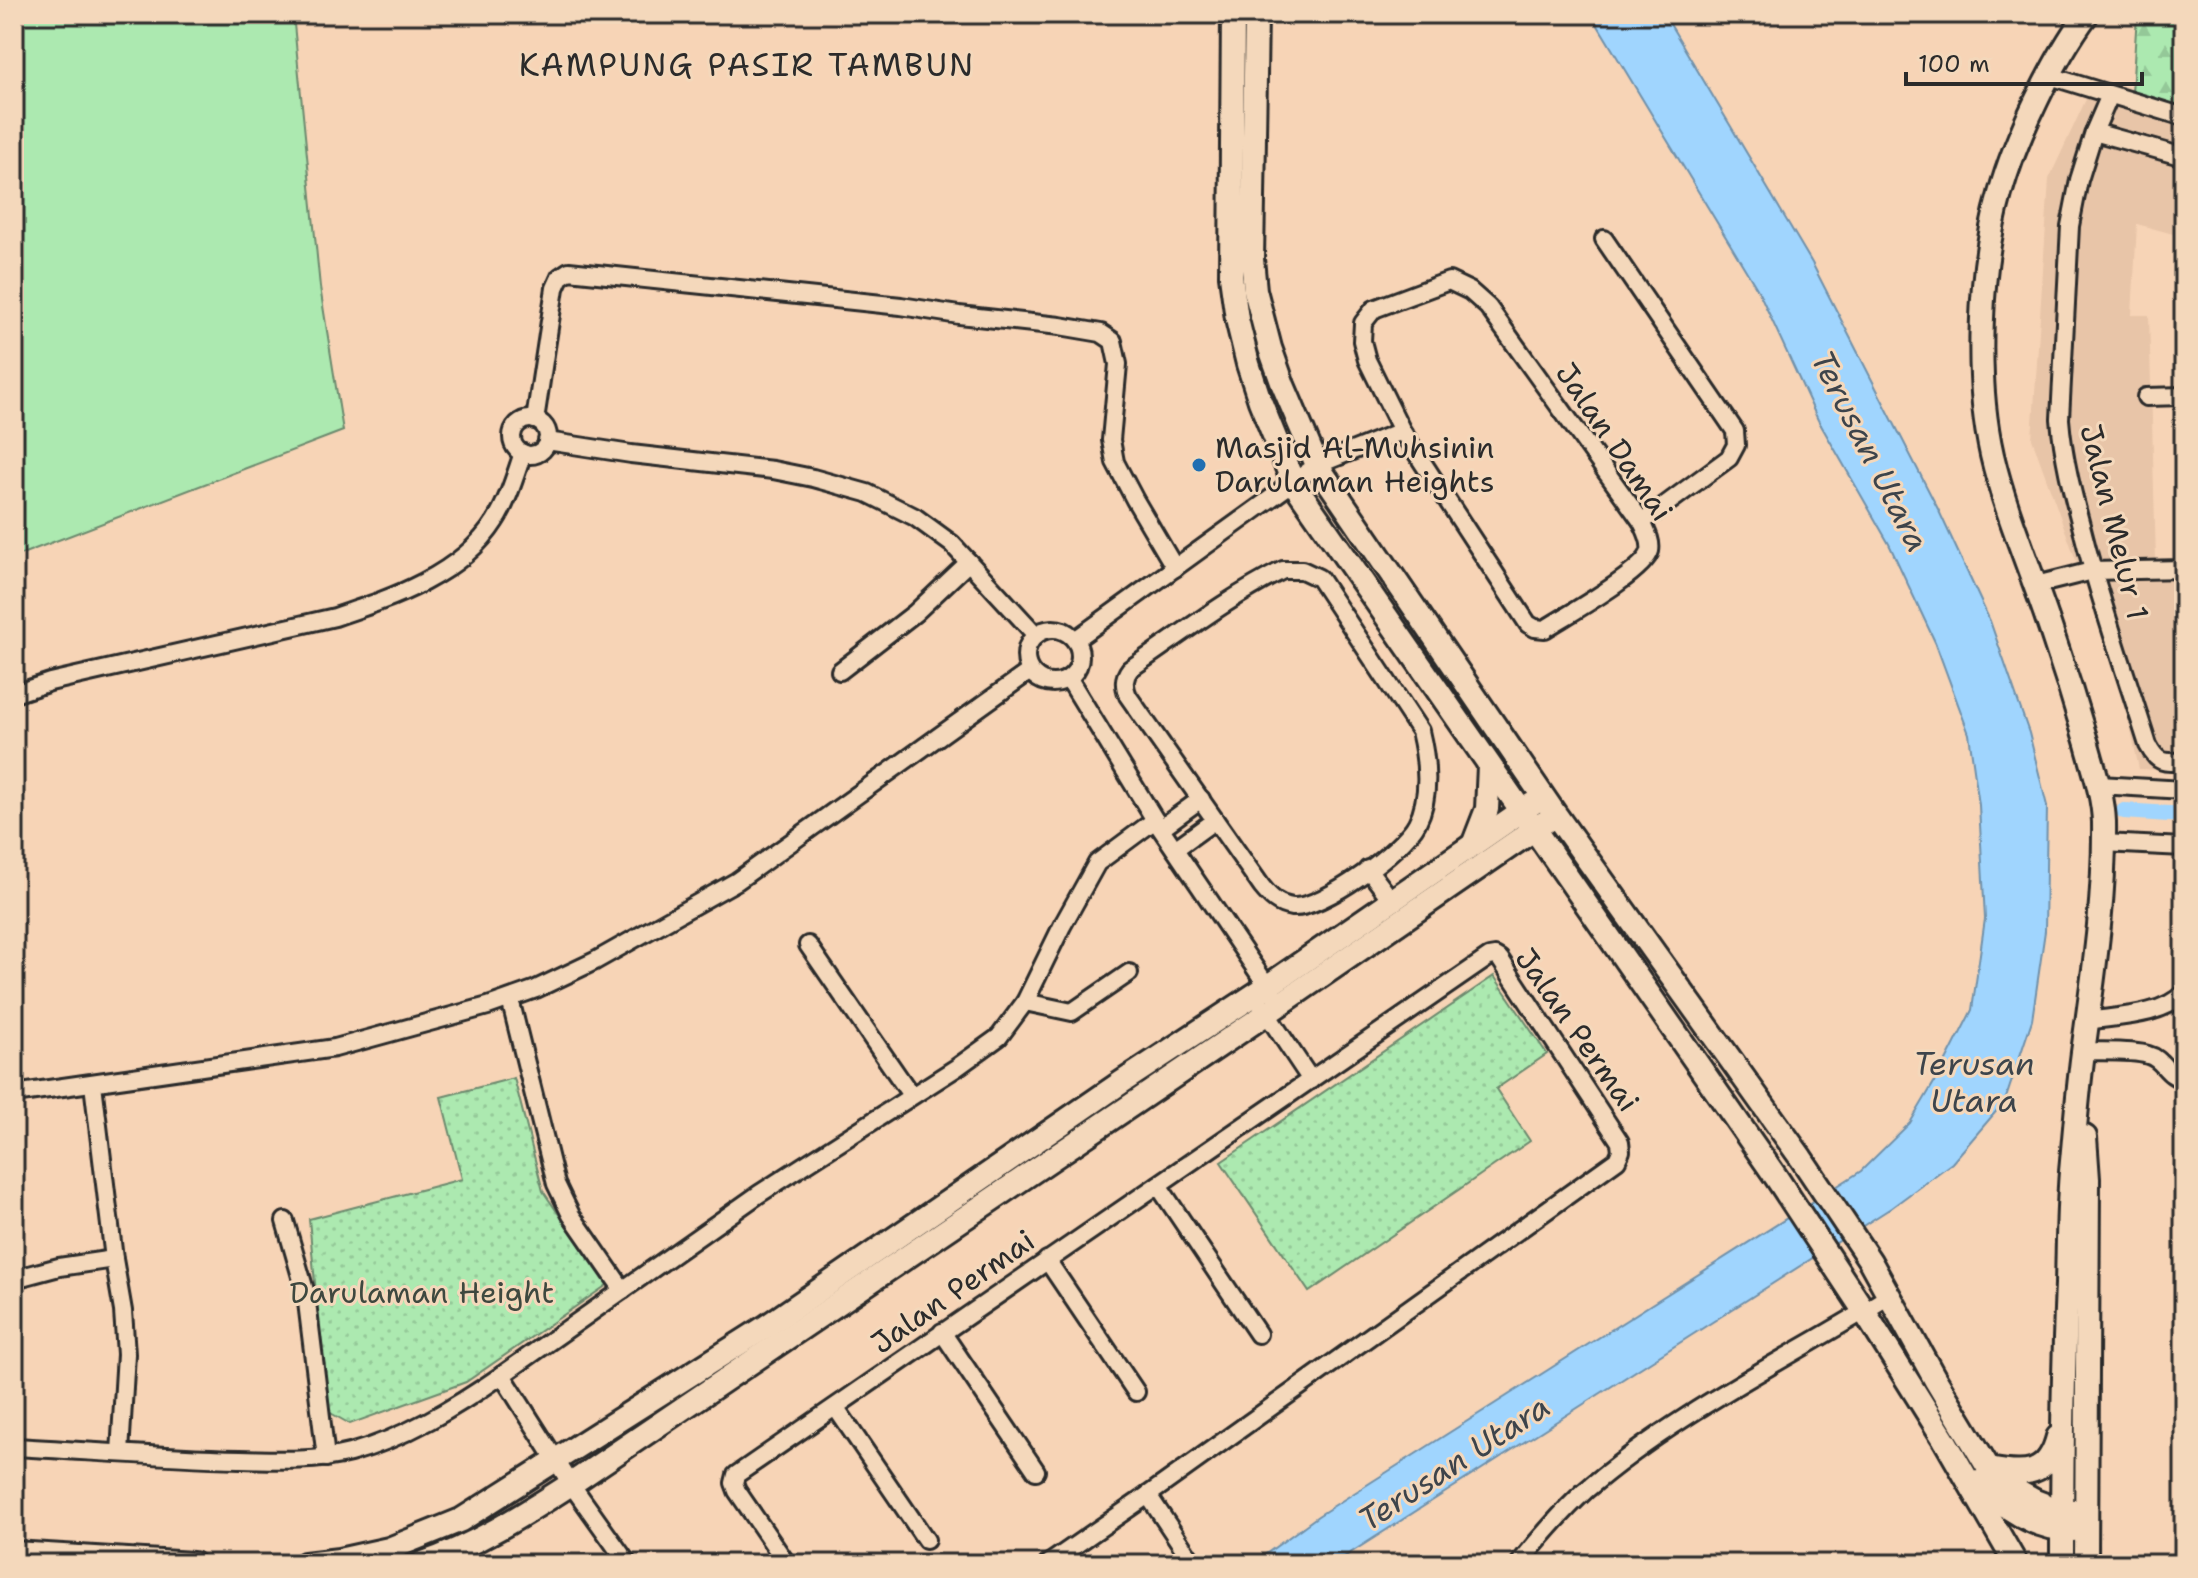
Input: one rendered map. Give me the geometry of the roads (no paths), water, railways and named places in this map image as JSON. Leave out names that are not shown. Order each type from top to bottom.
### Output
[{"type":"street","points":[[1233,14],[1231,276],[1248,364],[1293,482],[1776,1177],[1958,1462],[2016,1564]]},
{"type":"street","points":[[1256,14],[1252,259],[1255,290],[1283,385],[1317,465],[1549,805],[1801,1158],[1870,1261],[1989,1469],[2010,1487],[2062,1520]]},
{"type":"street","points":[[2062,1564],[2061,1424],[2070,1177],[2103,885],[2104,818],[2099,785],[2079,716],[2005,501],[1992,453],[1984,395],[1981,338],[1987,259],[2000,194],[2022,134],[2050,76],[2087,14]]},
{"type":"street","points":[[2050,76],[2184,117]]},
{"type":"street","name":"Jalan Melur 1","points":[[2110,95],[2079,180],[2070,226],[2060,419],[2065,466],[2092,571],[2148,745],[2155,757],[2166,763],[2184,761]]},
{"type":"street","points":[[2094,132],[2184,157]]},
{"type":"street","points":[[1604,239],[1735,431],[1736,445],[1729,458],[1642,522]]},
{"type":"street","points":[[535,420],[555,288],[560,277],[569,271],[901,306],[1101,333],[1113,341],[1118,364],[1111,440],[1115,462],[1175,568]]},
{"type":"street","name":"Jalan Damai","points":[[1449,281],[1470,291],[1488,307],[1642,522],[1651,549],[1646,560],[1599,596],[1545,629],[1528,624],[1402,431],[1367,360],[1362,341],[1363,323],[1374,309],[1449,281]]},
{"type":"street","points":[[2146,397],[2184,396]]},
{"type":"street","points":[[527,419],[535,420],[546,431],[547,441],[535,454],[523,453],[512,440],[514,428],[527,419]]},
{"type":"street","points":[[1075,640],[1317,465],[1402,431]]},
{"type":"street","points":[[547,441],[631,454],[740,465],[813,478],[882,500],[915,517],[952,544],[1036,635]]},
{"type":"street","points":[[14,694],[50,682],[335,617],[416,586],[453,563],[481,540],[496,520],[523,453]]},
{"type":"street","points":[[840,671],[915,613],[969,562]]},
{"type":"street","points":[[2036,585],[2092,571],[2184,569]]},
{"type":"street","points":[[1283,570],[1302,570],[1319,578],[1420,731],[1427,788],[1417,822],[1398,847],[1368,869],[1321,900],[1307,906],[1292,907],[1272,899],[1215,820],[1128,696],[1126,674],[1264,579],[1283,570]]},
{"type":"street","points":[[1044,630],[1061,630],[1075,640],[1079,648],[1079,665],[1069,679],[1061,683],[1044,682],[1030,671],[1025,656],[1036,635],[1044,630]]},
{"type":"street","points":[[14,1094],[335,1048],[510,999],[570,974],[737,881],[1030,671]]},
{"type":"street","points":[[1069,679],[1267,1000],[1311,1080]]},
{"type":"street","points":[[1472,846],[1487,809],[1489,766]]},
{"type":"street","points":[[2099,785],[2184,790]]},
{"type":"street","points":[[14,1447],[231,1459],[326,1458],[370,1447],[423,1424],[464,1401],[759,1194],[956,1068],[999,1037],[1025,1002],[1097,863],[1201,799]]},
{"type":"street","points":[[421,1564],[452,1553],[510,1524],[571,1484],[1549,805]]},
{"type":"street","points":[[1175,849],[1215,820]]},
{"type":"street","points":[[305,1564],[389,1549],[461,1520],[767,1326],[1122,1082],[1267,1000],[1392,901],[1472,846],[1528,821]]},
{"type":"street","points":[[2103,843],[2184,847]]},
{"type":"street","points":[[1368,869],[1392,901]]},
{"type":"street","points":[[808,945],[911,1095]]},
{"type":"street","name":"Jalan Permai","points":[[787,1564],[737,1491],[734,1483],[736,1475],[1489,957],[1500,959],[1620,1142],[1621,1151],[1617,1160],[1048,1564]]},
{"type":"street","points":[[1025,1002],[1072,1012],[1129,973]]},
{"type":"street","points":[[2087,1021],[2152,1010],[2176,1001],[2184,993]]},
{"type":"street","points":[[510,999],[556,1184],[571,1215],[623,1290]]},
{"type":"street","points":[[2083,1051],[2147,1054],[2157,1059],[2173,1077],[2184,1080]]},
{"type":"street","points":[[2081,1076],[2088,1179],[2086,1564]]},
{"type":"street","points":[[93,1084],[123,1311],[126,1354],[120,1453]]},
{"type":"street","points":[[1158,1185],[1258,1334]]},
{"type":"street","points":[[285,1221],[306,1294],[326,1458]]},
{"type":"street","points":[[14,1279],[59,1267],[114,1259]]},
{"type":"street","points":[[1047,1260],[1136,1392]]},
{"type":"street","points":[[1519,1564],[1583,1493],[1621,1463],[1701,1409],[1889,1296]]},
{"type":"street","points":[[942,1332],[1036,1471]]},
{"type":"street","points":[[502,1375],[624,1562]]},
{"type":"street","points":[[836,1408],[926,1540]]},
{"type":"street","points":[[1989,1469],[2026,1474],[2039,1469],[2049,1460],[2056,1447],[2061,1424]]},
{"type":"street","points":[[1958,1462],[1994,1499],[2013,1511],[2038,1522],[2086,1521]]},
{"type":"street","points":[[1148,1495],[1194,1564]]},
{"type":"street","points":[[14,1553],[193,1564]]},
{"type":"water","name":"Terusan Utara","points":[[1591,14],[1664,14],[1812,263],[1939,511],[1990,621],[2029,733],[2047,806],[2045,931],[2032,1020],[2005,1101],[1952,1163],[1891,1208],[1333,1564],[1252,1564],[1318,1516],[1861,1171],[1910,1123],[1972,1010],[1985,919],[1979,805],[1969,734],[1935,642],[1889,544],[1818,420],[1759,292]]},
{"type":"waterway","points":[[2124,811],[2184,815]]},
{"type":"place","name":"Masjid Al-Muhsinin Darulaman Heights","points":[[1199,465]]},
{"type":"district","name":"KAMPUNG PASIR TAMBUN","points":[[747,65]]},
{"type":"park label","name":"Darulaman Height","points":[[422,1293]]}]
